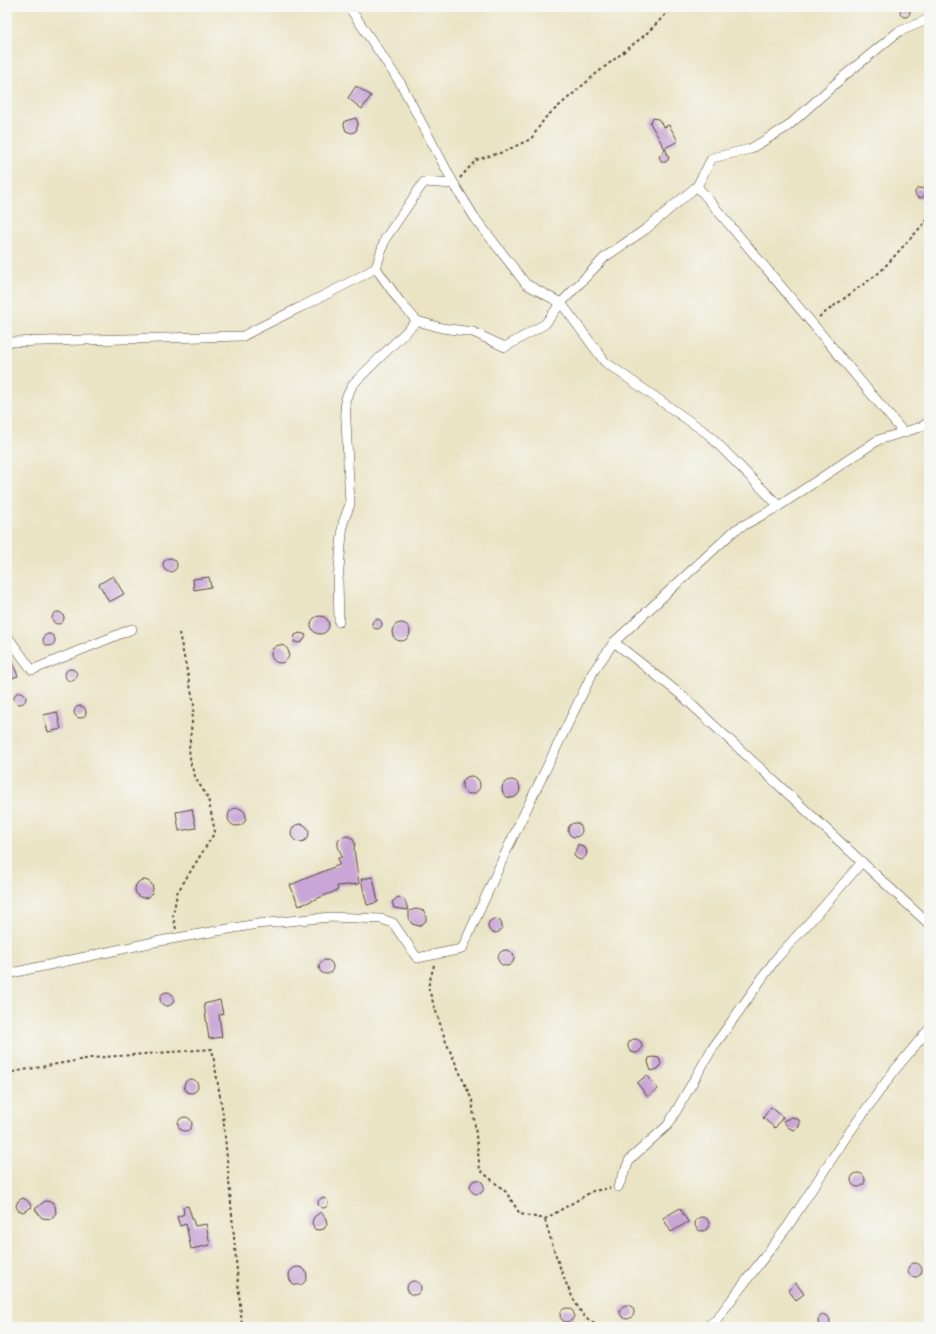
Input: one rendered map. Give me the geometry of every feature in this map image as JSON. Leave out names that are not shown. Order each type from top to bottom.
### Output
[{"type":"street","points":[[349,7],[401,84],[454,184],[475,218],[526,284],[561,303],[605,362],[708,434],[779,506]]},
{"type":"street","points":[[376,268],[400,302],[417,320],[442,328],[472,332],[505,347],[544,324],[561,303],[605,257],[646,229],[697,186],[712,158],[750,149],[787,127],[844,76],[898,32],[929,19]]},
{"type":"street","points":[[7,342],[243,336],[277,318],[330,294],[376,268],[385,239],[424,182],[454,184]]},
{"type":"street","points":[[697,186],[904,433]]},
{"type":"street","points":[[339,622],[338,580],[343,523],[350,504],[345,400],[353,384],[417,320]]},
{"type":"street","points":[[7,974],[179,938],[257,924],[331,917],[382,919],[393,923],[416,958],[462,949],[510,843],[594,672],[614,642],[735,530],[779,506],[878,440],[921,427],[929,422]]},
{"type":"street","points":[[7,636],[32,670],[132,629]]},
{"type":"street","points":[[614,642],[680,694],[929,924]]},
{"type":"street","points":[[618,1187],[630,1159],[668,1125],[712,1050],[775,960],[826,905],[862,862]]},
{"type":"street","points":[[706,1327],[716,1320],[788,1226],[850,1131],[894,1071],[929,1029]]},
{"type":"path","points":[[454,184],[476,160],[503,152],[531,139],[545,118],[645,35],[668,12],[685,7]]},
{"type":"path","points":[[812,322],[880,272],[929,218]]},
{"type":"path","points":[[179,633],[194,704],[189,749],[191,765],[196,779],[208,798],[215,832],[177,894],[173,916],[179,938]]},
{"type":"path","points":[[437,954],[428,987],[446,1042],[472,1100],[480,1170],[506,1192],[520,1214],[545,1219],[593,1191],[618,1187]]},
{"type":"path","points":[[7,1073],[91,1058],[212,1049],[223,1114],[242,1327]]},
{"type":"path","points":[[545,1219],[558,1262],[576,1302],[586,1318],[601,1327]]},
{"type":"building","points":[[903,7],[907,7],[909,8],[909,16],[903,17],[900,14],[900,10]]},
{"type":"building","points":[[356,86],[371,96],[362,109],[348,98]]},
{"type":"building","points":[[356,118],[358,124],[356,131],[352,133],[346,131],[344,125],[345,121]]},
{"type":"building","points":[[653,118],[658,119],[664,127],[669,125],[678,141],[665,148],[669,158],[666,162],[662,162],[659,157],[665,149],[650,123]]},
{"type":"building","points":[[918,188],[922,188],[924,189],[924,197],[918,198],[915,195],[915,191]]},
{"type":"building","points":[[167,558],[173,558],[177,562],[177,568],[173,572],[167,572],[163,568],[163,562]]},
{"type":"building","points":[[113,576],[124,594],[109,602],[99,584]]},
{"type":"building","points":[[209,577],[211,587],[194,590],[193,579]]},
{"type":"building","points":[[58,612],[62,614],[64,618],[62,622],[58,624],[54,622],[52,618],[54,614]]},
{"type":"building","points":[[320,616],[326,619],[329,625],[326,631],[320,634],[314,631],[311,625],[314,619]]},
{"type":"building","points":[[375,619],[379,619],[381,620],[381,628],[375,629],[372,626],[372,622]]},
{"type":"building","points":[[401,623],[407,626],[410,632],[407,638],[401,641],[395,638],[392,632],[395,626]]},
{"type":"building","points":[[300,633],[306,635],[304,640],[300,643],[294,642],[295,635]]},
{"type":"building","points":[[49,634],[53,636],[55,640],[53,644],[49,646],[45,644],[43,640],[45,636]]},
{"type":"building","points":[[280,645],[286,648],[289,654],[286,660],[280,663],[274,660],[271,654],[274,648]]},
{"type":"building","points":[[7,649],[18,676],[7,680]]},
{"type":"building","points":[[71,669],[75,671],[77,675],[75,679],[71,681],[67,679],[65,675],[67,671]]},
{"type":"building","points":[[20,692],[24,694],[26,698],[24,702],[20,704],[16,702],[14,698],[16,694]]},
{"type":"building","points":[[80,706],[84,708],[86,712],[84,716],[80,718],[76,716],[74,712],[76,708]]},
{"type":"building","points":[[57,712],[61,729],[48,732],[43,715]]},
{"type":"building","points":[[471,776],[477,779],[480,785],[477,791],[471,794],[465,791],[462,785],[465,779]]},
{"type":"building","points":[[511,780],[517,783],[520,789],[517,795],[511,798],[505,795],[502,789],[505,783]]},
{"type":"building","points":[[237,808],[243,811],[246,817],[243,823],[237,826],[231,823],[228,817],[231,811]]},
{"type":"building","points":[[192,809],[196,828],[179,831],[176,812]]},
{"type":"building","points":[[575,823],[580,825],[582,830],[580,835],[575,837],[570,835],[568,830],[570,825]]},
{"type":"building","points":[[300,824],[306,827],[309,833],[306,839],[300,842],[294,839],[291,833],[294,827]]},
{"type":"building","points":[[347,836],[352,838],[355,843],[354,849],[359,884],[337,886],[338,890],[299,906],[290,885],[339,865],[338,858],[342,857],[338,846],[338,841],[342,837]]},
{"type":"building","points":[[578,844],[585,848],[587,852],[586,856],[581,860],[576,858],[574,855]]},
{"type":"building","points":[[373,877],[378,902],[367,905],[361,879]]},
{"type":"building","points":[[144,880],[150,883],[153,889],[150,895],[144,898],[138,895],[135,889],[138,883]]},
{"type":"building","points":[[398,897],[405,900],[408,910],[394,908],[392,902]]},
{"type":"building","points":[[416,909],[424,911],[426,916],[426,921],[419,926],[412,924],[409,919],[409,911]]},
{"type":"building","points":[[495,919],[500,921],[502,926],[500,931],[495,933],[490,931],[488,926],[490,921]]},
{"type":"building","points":[[503,950],[509,950],[514,955],[512,964],[509,966],[503,966],[498,961],[498,955]]},
{"type":"building","points":[[326,960],[331,962],[333,967],[331,972],[326,974],[321,972],[319,967],[321,962]]},
{"type":"building","points":[[167,992],[172,994],[174,999],[172,1004],[167,1006],[162,1004],[160,999],[162,994]]},
{"type":"building","points":[[220,1000],[223,1014],[219,1015],[222,1037],[209,1039],[204,1004]]},
{"type":"building","points":[[635,1039],[640,1041],[642,1046],[640,1051],[635,1053],[630,1051],[628,1046],[630,1041]]},
{"type":"building","points":[[649,1058],[659,1058],[661,1064],[658,1069],[651,1071],[648,1062]]},
{"type":"building","points":[[647,1075],[658,1089],[648,1097],[637,1083]]},
{"type":"building","points":[[191,1079],[196,1081],[198,1086],[196,1091],[191,1093],[186,1091],[184,1086],[186,1081]]},
{"type":"building","points":[[771,1107],[783,1117],[775,1128],[763,1118]]},
{"type":"building","points":[[185,1117],[190,1119],[192,1124],[190,1129],[185,1131],[180,1129],[178,1124],[180,1119]]},
{"type":"building","points":[[792,1117],[798,1119],[800,1122],[799,1127],[794,1130],[789,1128],[783,1121]]},
{"type":"building","points":[[858,1173],[863,1175],[865,1180],[863,1185],[858,1187],[853,1185],[851,1180],[853,1175]]},
{"type":"building","points":[[477,1180],[482,1182],[484,1187],[482,1192],[477,1194],[472,1192],[470,1187],[472,1182]]},
{"type":"building","points":[[23,1198],[28,1201],[32,1207],[23,1212],[18,1210],[16,1206],[18,1201]]},
{"type":"building","points":[[321,1198],[325,1198],[327,1199],[327,1207],[321,1208],[318,1205],[318,1201]]},
{"type":"building","points":[[45,1201],[52,1202],[55,1206],[56,1213],[51,1219],[42,1218],[35,1209]]},
{"type":"building","points":[[188,1206],[195,1226],[206,1224],[210,1245],[191,1249],[186,1224],[180,1226],[177,1217],[184,1214],[183,1207]]},
{"type":"building","points":[[680,1208],[688,1222],[671,1232],[663,1218]]},
{"type":"building","points":[[321,1212],[326,1219],[327,1224],[324,1229],[314,1229],[312,1222],[314,1217]]},
{"type":"building","points":[[702,1217],[707,1219],[709,1224],[707,1229],[702,1231],[697,1229],[695,1224],[697,1219]]},
{"type":"building","points":[[915,1263],[920,1265],[922,1270],[920,1275],[915,1277],[910,1275],[908,1270],[910,1265]]},
{"type":"building","points":[[294,1267],[302,1267],[307,1272],[305,1283],[302,1285],[294,1285],[289,1280],[289,1272]]},
{"type":"building","points":[[414,1281],[419,1283],[421,1288],[419,1293],[414,1295],[409,1293],[407,1288],[409,1283]]},
{"type":"building","points":[[796,1283],[804,1294],[796,1300],[788,1290]]},
{"type":"building","points":[[627,1305],[632,1307],[634,1312],[632,1317],[627,1319],[622,1317],[620,1312],[622,1307]]},
{"type":"building","points":[[567,1308],[572,1310],[574,1315],[572,1320],[567,1322],[562,1320],[560,1315],[562,1310]]},
{"type":"building","points":[[826,1315],[829,1316],[829,1326],[822,1327],[819,1326],[818,1319],[819,1316]]}]
